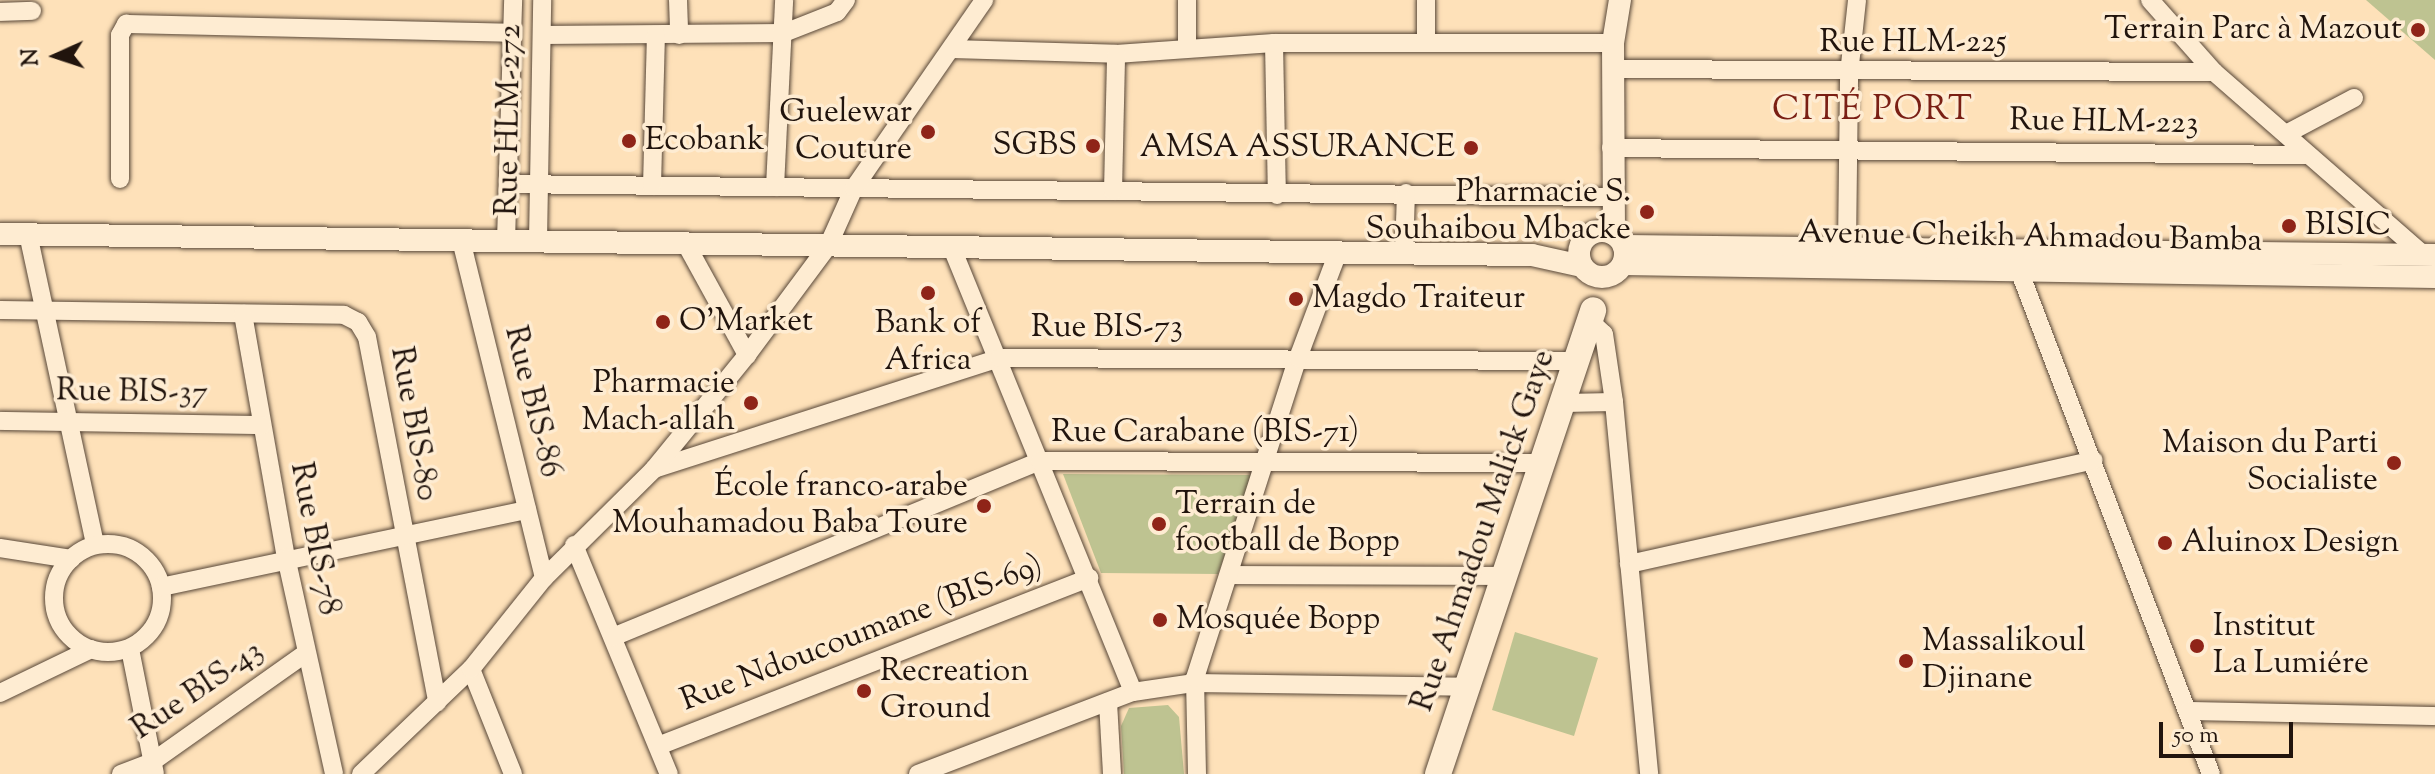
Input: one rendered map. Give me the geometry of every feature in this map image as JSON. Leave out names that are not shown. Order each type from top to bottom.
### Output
[{"type":"main road","name":"Rue Ahmadou Malick Gaye","points":[[1438,774],[1592,315]]},
{"type":"street","name":"Rue HLM-272","points":[[506,241],[513,0]]},
{"type":"street","name":"Rue HLM-272","points":[[538,241],[542,0]]},
{"type":"street","points":[[678,0],[679,35]]},
{"type":"street","points":[[775,187],[784,0]]},
{"type":"street","points":[[542,35],[784,33],[837,12],[846,0]]},
{"type":"street","points":[[361,774],[383,766],[437,702],[471,669],[574,545],[654,469],[747,355],[828,246],[854,188],[984,0]]},
{"type":"street","points":[[1187,0],[1187,48]]},
{"type":"street","points":[[1426,0],[1426,40]]},
{"type":"street","name":"Rue Ahmadou Malick Gaye","points":[[1592,315],[1615,250],[1611,201],[1613,43],[1620,0]]},
{"type":"street","points":[[1847,246],[1849,74],[1857,0]]},
{"type":"street","points":[[2150,0],[2214,72],[2308,155],[2430,255]]},
{"type":"street","points":[[0,12],[32,11]]},
{"type":"street","points":[[120,179],[120,35],[126,24],[512,33]]},
{"type":"street","points":[[652,186],[656,35]]},
{"type":"street","points":[[952,49],[1116,54],[1274,43],[1426,40],[1613,43]]},
{"type":"street","points":[[1274,43],[1277,195]]},
{"type":"street","points":[[1113,191],[1116,54]]},
{"type":"street","name":"Rue HLM-225","points":[[1613,69],[1849,74],[2214,72]]},
{"type":"street","points":[[2286,134],[2354,98]]},
{"type":"street","name":"Rue HLM-223","points":[[1611,148],[2308,155]]},
{"type":"street","points":[[509,184],[1277,195],[1406,193],[1611,201]]},
{"type":"street","points":[[1404,253],[1406,193]]},
{"type":"street","points":[[0,234],[1532,255],[1583,261],[1615,250]]},
{"type":"street","points":[[28,234],[95,545]]},
{"type":"street","points":[[1583,261],[1588,235],[1615,250]]},
{"type":"street","name":"Rue BIS-86","points":[[461,240],[544,578]]},
{"type":"street","points":[[686,244],[747,355]]},
{"type":"street","name":"Avenue Cheikh Ahmadou Bamba","points":[[1615,250],[1847,246],[2430,255]]},
{"type":"street","points":[[952,248],[1000,358],[1133,692]]},
{"type":"street","name":"Avenue Cheikh Ahmadou Bamba","points":[[1615,250],[2019,270],[2435,277]]},
{"type":"street","points":[[1197,774],[1194,683],[1298,358],[1338,252]]},
{"type":"street","name":"Rue Ahmadou Malick Gaye","points":[[1583,261],[1592,315]]},
{"type":"street","points":[[2019,270],[2094,460],[2211,774]]},
{"type":"street","name":"Rue BIS-80","points":[[0,310],[344,315],[358,322],[367,337],[401,535],[437,702]]},
{"type":"street","name":"Rue BIS-78","points":[[243,314],[286,557],[334,774]]},
{"type":"street","points":[[1592,315],[1604,334],[1614,402],[1649,774]]},
{"type":"street","name":"Rue BIS-73","points":[[654,469],[1000,358],[1577,361]]},
{"type":"street","points":[[1564,403],[1614,402]]},
{"type":"street","name":"Rue BIS-37","points":[[0,421],[262,425]]},
{"type":"street","points":[[1629,564],[2094,460]]},
{"type":"street","name":"Rue Carabane (BIS-71)","points":[[613,637],[1040,461],[1542,463]]},
{"type":"street","points":[[161,587],[286,557],[527,510]]},
{"type":"street","points":[[0,693],[91,649],[130,649],[155,626],[161,587],[137,551],[109,543],[95,545],[71,559],[57,582],[56,610],[68,634],[91,649]]},
{"type":"street","points":[[574,545],[669,774]]},
{"type":"street","points":[[0,548],[71,559]]},
{"type":"street","points":[[1229,575],[1505,576]]},
{"type":"street","name":"Rue Ndoucoumane (BIS-69)","points":[[658,746],[1089,578]]},
{"type":"street","points":[[130,649],[154,768]]},
{"type":"street","name":"Rue BIS-43","points":[[121,774],[154,768],[306,653]]},
{"type":"street","points":[[471,669],[513,774]]},
{"type":"street","points":[[918,774],[1133,692],[1194,683],[1467,687]]},
{"type":"street","points":[[1108,702],[1112,774]]},
{"type":"street","points":[[2188,711],[2435,716]]},
{"type":"green space","name":"Terrain Parc à Mazout","points":[[2366,0],[2435,0],[2435,60]]},
{"type":"green space","name":"Terrain de football de Bopp","points":[[1063,474],[1253,475],[1218,574],[1101,573]]},
{"type":"green space","points":[[1515,632],[1598,658],[1574,736],[1492,710]]},
{"type":"green space","points":[[1168,705],[1179,717],[1184,774],[1124,774],[1121,726],[1129,708]]},
{"type":"place","name":"Terrain Parc à Mazout","points":[[2418,30]]},
{"type":"place","name":"Guelewar Couture","points":[[928,132]]},
{"type":"place","name":"Ecobank","points":[[629,141]]},
{"type":"place","name":"SGBS","points":[[1093,146]]},
{"type":"place","name":"AMSA ASSURANCE","points":[[1471,148]]},
{"type":"place","name":"Pharmacie S. Souhaibou Mbacke","points":[[1647,212]]},
{"type":"place","name":"BISIC","points":[[2289,226]]},
{"type":"place","name":"Bank of Africa","points":[[928,293]]},
{"type":"place","name":"Magdo Traiteur","points":[[1296,299]]},
{"type":"place","name":"O'Market","points":[[663,322]]},
{"type":"place","name":"Pharmacie Mach-allah","points":[[751,403]]},
{"type":"place","name":"Maison du Parti Socialiste","points":[[2394,463]]},
{"type":"place","name":"École franco-arabe Mouhamadou Baba Toure","points":[[984,506]]},
{"type":"place","name":"Terrain de football de Bopp","points":[[1159,524]]},
{"type":"place","name":"Aluinox Design","points":[[2165,543]]},
{"type":"place","name":"Mosquée Bopp","points":[[1160,620]]},
{"type":"place","name":"Institut La Lumiére","points":[[2197,646]]},
{"type":"place","name":"Massalikoul Djinane","points":[[1906,661]]},
{"type":"place","name":"Recreation Ground","points":[[864,691]]},
{"type":"district","name":"CITÉ PORT","points":[[1873,111]]}]
